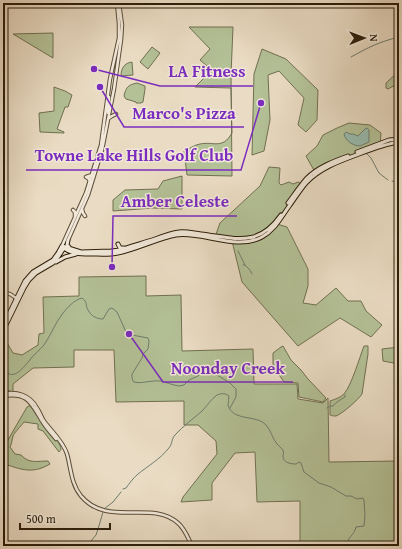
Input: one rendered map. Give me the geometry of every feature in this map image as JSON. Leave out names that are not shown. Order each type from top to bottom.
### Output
[{"type":"main road","points":[[64,247],[85,252],[111,252],[179,232],[192,232],[235,239],[256,237],[265,232],[274,224],[300,187],[319,169],[344,157],[389,140],[399,140]]},
{"type":"main road","points":[[64,247],[73,253],[108,254],[118,253],[168,237],[181,235],[191,235],[236,242],[253,240],[262,237],[272,230],[306,183],[321,171],[341,161],[399,140]]},
{"type":"main road","points":[[68,240],[67,245],[70,248]]},
{"type":"main road","points":[[118,244],[120,248],[126,248]]},
{"type":"main road","points":[[50,265],[58,257],[64,247]]},
{"type":"main road","points":[[3,326],[27,278],[53,260],[64,247]]},
{"type":"main road","points":[[3,331],[24,288],[36,273],[65,257],[80,254]]},
{"type":"street","points":[[64,247],[85,198],[101,145],[108,91],[118,42],[118,3]]},
{"type":"street","points":[[64,247],[88,196],[102,150],[111,108],[122,33],[118,3]]},
{"type":"street","points":[[116,16],[118,12]]},
{"type":"street","points":[[117,67],[116,62],[118,49]]},
{"type":"street","points":[[105,134],[109,103],[108,91]]},
{"type":"street","points":[[102,111],[104,111],[106,107]]},
{"type":"street","points":[[108,119],[116,114],[112,112],[111,108]]},
{"type":"street","points":[[90,184],[86,177],[92,174]]},
{"type":"street","points":[[82,209],[86,216]]},
{"type":"street","points":[[73,210],[76,217]]},
{"type":"street","points":[[3,293],[10,294],[16,298]]},
{"type":"street","points":[[3,395],[12,393],[20,394],[33,402],[44,421],[62,443],[67,454],[75,487],[82,497],[90,504],[108,512],[154,513],[167,516],[175,520],[181,526],[192,546]]},
{"type":"green space","points":[[189,27],[233,27],[231,88],[195,87],[212,70],[200,60],[210,49]]},
{"type":"green space","points":[[53,33],[53,58],[13,34]]},
{"type":"green space","points":[[152,47],[160,53],[148,69],[140,62]]},
{"type":"green space","points":[[262,49],[286,59],[318,90],[317,120],[306,132],[298,125],[304,98],[279,71],[268,75],[270,120],[264,151],[252,155],[254,74]]},
{"type":"green space","points":[[132,62],[133,75],[121,76],[124,67]]},
{"type":"green space","points":[[399,71],[399,83],[388,89],[386,88],[386,83]]},
{"type":"green space","points":[[137,83],[145,86],[143,102],[141,103],[136,103],[126,99],[124,96],[128,87]]},
{"type":"green space","points":[[54,87],[72,95],[68,107],[65,107],[57,129],[64,133],[40,132],[39,113],[54,111]]},
{"type":"green space","points":[[349,123],[370,125],[381,133],[380,147],[338,163],[316,174],[306,156],[317,146],[323,135]]},
{"type":"green space","points":[[232,134],[232,176],[187,175],[184,151],[200,144],[221,143]]},
{"type":"green space","points":[[269,167],[280,168],[279,183],[281,185],[289,182],[293,184],[298,182],[305,186],[277,224],[287,227],[308,269],[308,286],[303,303],[316,305],[336,288],[348,301],[361,301],[366,311],[382,325],[371,337],[340,318],[298,346],[242,282],[232,241],[215,237],[220,223],[260,186]]},
{"type":"green space","points":[[182,176],[182,209],[153,208],[113,211],[113,200],[125,190],[158,189],[163,181]]},
{"type":"green space","points":[[146,276],[146,296],[181,295],[182,351],[253,349],[254,384],[297,384],[298,399],[323,403],[328,398],[329,462],[399,461],[399,546],[300,546],[300,501],[257,502],[255,452],[235,453],[212,483],[212,500],[181,502],[183,497],[217,454],[216,441],[198,425],[184,425],[184,401],[116,402],[114,350],[74,350],[74,367],[33,368],[13,384],[13,392],[3,389],[3,336],[13,353],[22,355],[38,345],[39,334],[44,333],[43,297],[79,296],[79,277]]},
{"type":"green space","points":[[283,346],[291,360],[326,398],[323,402],[299,397],[298,383],[284,382],[273,366],[273,353]]},
{"type":"green space","points":[[364,346],[368,346],[368,354],[362,394],[354,403],[336,416],[330,415],[330,401],[341,396],[347,390],[353,378]]},
{"type":"green space","points":[[399,347],[399,364],[383,361],[382,349]]},
{"type":"green space","points":[[32,405],[36,414],[54,437],[61,450],[59,452],[43,431],[38,429],[38,424],[24,422],[14,435],[10,447],[15,454],[21,455],[27,460],[48,461],[50,464],[38,469],[28,470],[5,464],[7,455],[3,445],[5,445],[27,407]]},
{"type":"water","points":[[366,128],[369,130],[369,142],[361,146],[352,144],[344,134],[346,132],[358,136]]},
{"type":"waterway","points":[[351,57],[374,45],[399,37]]},
{"type":"waterway","points":[[366,153],[371,158],[379,173],[388,180]]},
{"type":"waterway","points":[[392,181],[399,183]]},
{"type":"waterway","points":[[238,251],[245,265]]},
{"type":"waterway","points":[[243,265],[245,265],[252,274]]},
{"type":"waterway","points":[[3,368],[10,374],[20,371],[44,345],[69,306],[82,298],[85,301],[89,312],[94,317],[103,319],[109,309],[112,308],[117,312],[126,332],[132,335],[148,338],[148,349],[143,354],[132,374],[132,379],[134,382],[140,383],[160,381],[179,386],[184,385],[202,372],[208,372],[217,375],[230,383],[236,389],[236,397],[230,408]]},
{"type":"waterway","points":[[123,489],[126,488],[136,476],[165,453],[170,447],[175,435],[202,411],[213,398],[217,395],[225,394],[229,396],[228,405],[235,414],[257,420],[266,425],[275,442],[283,450],[283,457],[286,462],[294,464],[299,462],[301,463],[304,472],[319,483],[331,487],[346,496],[351,496],[357,499],[363,498],[365,515],[364,526],[356,527],[346,546]]},
{"type":"waterway","points":[[327,408],[333,406],[345,397],[345,395]]},
{"type":"waterway","points":[[104,509],[113,502],[121,492]]},
{"type":"waterway","points":[[89,546],[96,535],[103,512]]},
{"type":"place","name":"LA Fitness","points":[[94,69]]},
{"type":"place","name":"Marco's Pizza","points":[[100,87]]},
{"type":"place","name":"Towne Lake Hills Golf Club","points":[[261,103]]},
{"type":"place","name":"Amber Celeste","points":[[112,267]]},
{"type":"place","name":"Noonday Creek","points":[[129,334]]}]
